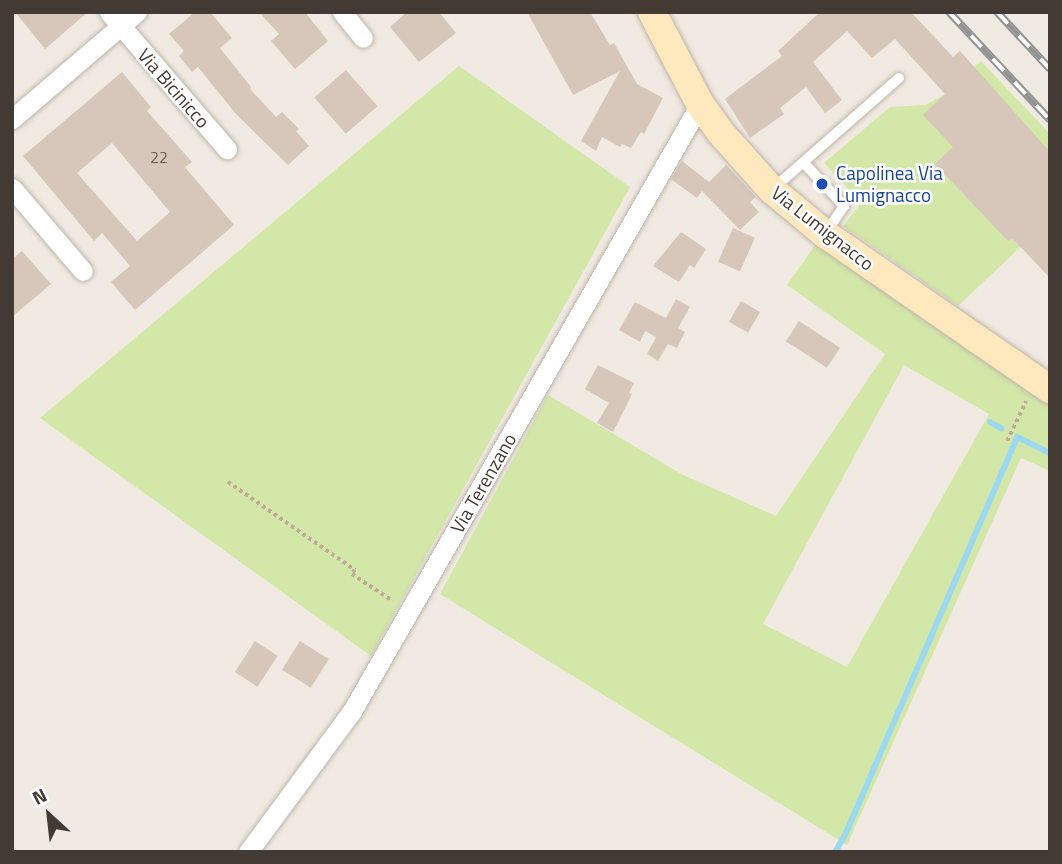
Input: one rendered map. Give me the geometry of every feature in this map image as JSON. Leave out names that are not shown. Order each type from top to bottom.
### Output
[{"type":"main road","name":"Via Lumignacco","points":[[652,12],[700,104],[720,132],[772,190],[825,234],[1043,385]]},
{"type":"street","points":[[12,119],[115,19],[137,12]]},
{"type":"street","points":[[342,12],[363,38]]},
{"type":"street","name":"Via Bicinicco","points":[[115,19],[227,149]]},
{"type":"street","name":"Via Terenzano","points":[[248,852],[352,711],[700,104]]},
{"type":"street","points":[[12,188],[83,271]]},
{"type":"lane","points":[[772,190],[900,78]]},
{"type":"lane","points":[[804,163],[844,206],[825,234]]},
{"type":"path","points":[[1007,441],[1043,385]]},
{"type":"path","points":[[228,482],[355,570],[352,574],[410,612]]},
{"type":"green space","points":[[981,61],[1050,134],[1050,219],[958,306],[843,226],[861,203],[824,163],[890,107],[926,105],[945,94]]},
{"type":"green space","points":[[459,66],[630,187],[371,656],[40,418]]},
{"type":"green space","points":[[818,241],[1050,406],[1050,471],[1021,458],[847,845],[440,594],[548,395],[683,475],[776,516],[885,354],[787,285]],"holes":[[[904,365],[989,414],[847,667],[763,624]]]},
{"type":"building","points":[[15,12],[88,12],[45,49]]},
{"type":"building","points":[[195,12],[210,12],[232,38],[220,48],[250,89],[276,117],[282,112],[299,129],[296,131],[309,146],[288,165],[236,114],[198,67],[192,72],[179,56],[184,51],[169,34]]},
{"type":"building","points":[[259,12],[305,12],[328,41],[295,69],[271,41],[279,34]]},
{"type":"building","points":[[407,12],[439,12],[456,33],[419,62],[390,27]]},
{"type":"building","points":[[527,12],[590,12],[610,45],[614,43],[637,84],[663,98],[644,134],[641,132],[631,148],[622,144],[620,147],[602,137],[596,151],[581,141],[620,71],[573,95]]},
{"type":"building","points":[[820,12],[911,12],[953,57],[960,51],[1050,152],[1050,278],[1012,238],[1008,241],[935,164],[953,147],[923,115],[945,94],[895,39],[872,58],[847,31],[813,62],[842,100],[825,113],[806,87],[780,108],[784,114],[750,138],[725,99],[782,56],[778,51]]},
{"type":"building","points":[[346,70],[377,106],[346,134],[314,98]]},
{"type":"building","points":[[122,72],[151,107],[147,111],[192,162],[185,167],[234,225],[135,310],[111,282],[130,266],[102,233],[94,241],[23,156]],"holes":[[[112,143],[170,212],[137,241],[77,173]]]},
{"type":"building","points":[[682,161],[709,182],[726,165],[756,197],[750,202],[759,212],[740,230],[702,191],[697,198],[671,179]]},
{"type":"building","points":[[733,228],[755,238],[740,272],[718,262]]},
{"type":"building","points":[[681,232],[706,249],[694,268],[690,265],[679,282],[653,266]]},
{"type":"building","points":[[22,251],[51,284],[12,317],[12,259]]},
{"type":"building","points":[[676,299],[690,307],[678,328],[685,332],[677,348],[668,344],[658,361],[647,354],[656,337],[645,331],[640,342],[619,330],[635,302],[666,318]]},
{"type":"building","points":[[741,301],[760,312],[748,333],[729,322]]},
{"type":"building","points":[[799,321],[840,348],[827,368],[786,341]]},
{"type":"building","points":[[598,365],[634,383],[629,393],[632,394],[613,432],[597,423],[609,403],[585,389]]},
{"type":"building","points":[[255,641],[278,656],[257,687],[235,672]]},
{"type":"building","points":[[300,641],[329,659],[311,688],[282,670]]},
{"type":"waterway","points":[[990,422],[1001,428]]},
{"type":"waterway","points":[[835,852],[846,833],[1017,437],[1050,453]]},
{"type":"railway","points":[[949,12],[1050,120]]},
{"type":"railway","points":[[997,12],[1050,69]]},
{"type":"place","name":"Capolinea Via Lumignacco","points":[[822,184]]}]
